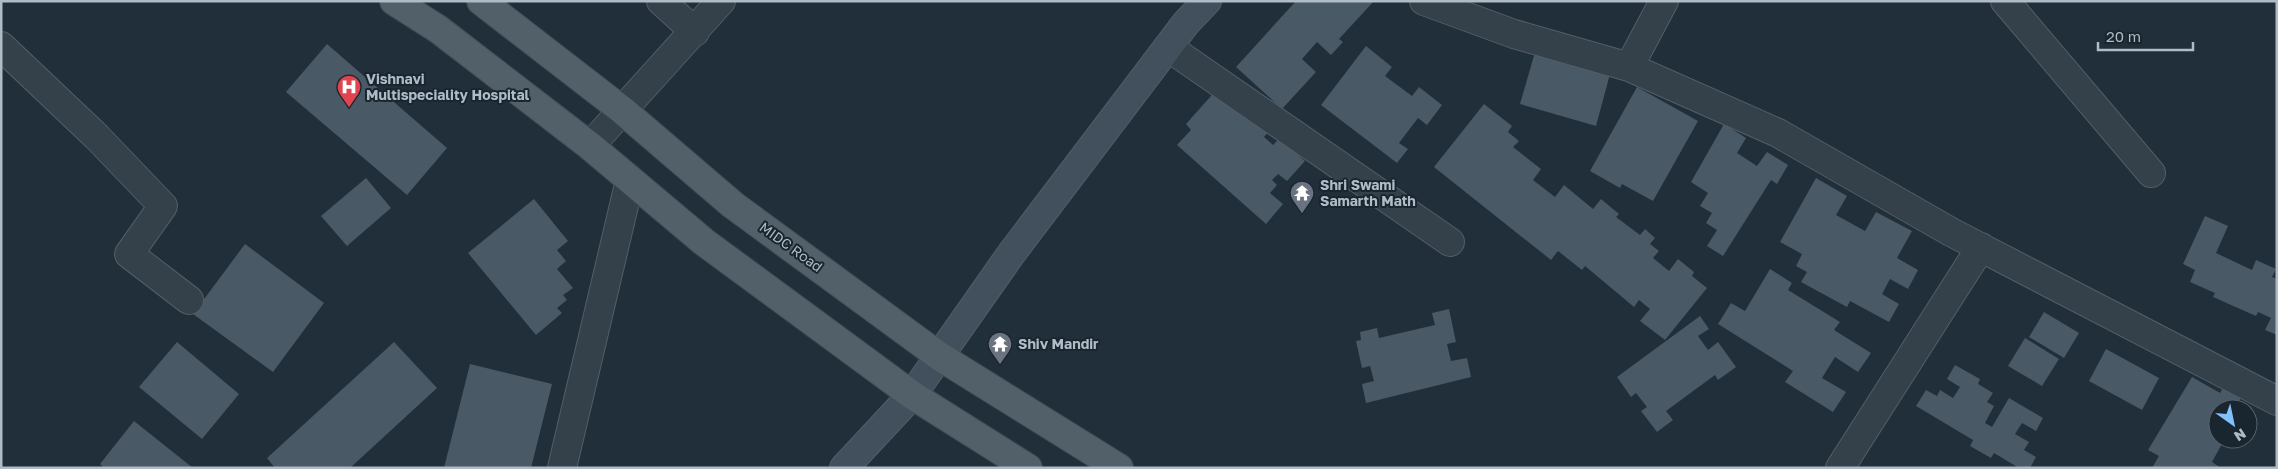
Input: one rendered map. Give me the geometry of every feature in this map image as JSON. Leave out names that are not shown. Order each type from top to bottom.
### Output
[{"type":"main road","points":[[394,1],[438,29],[590,146],[704,242],[912,395],[1028,468]]},
{"type":"main road","name":"MIDC Road","points":[[481,1],[622,110],[733,205],[939,356],[1119,468]]},
{"type":"street","points":[[661,1],[695,32]]},
{"type":"street","points":[[590,146],[721,1]]},
{"type":"street","points":[[844,468],[912,395],[1011,254],[1186,23],[1207,1]]},
{"type":"street","points":[[1424,1],[1514,34],[1629,67],[1778,133],[1981,247],[2277,401]]},
{"type":"street","points":[[1629,67],[1664,1]]},
{"type":"street","points":[[2005,1],[2151,173]]},
{"type":"street","points":[[1,46],[98,137],[163,206],[129,254],[189,300]]},
{"type":"street","points":[[1168,47],[1450,242]]},
{"type":"street","points":[[562,468],[630,180]]},
{"type":"street","points":[[1840,468],[1981,247]]},
{"type":"building","points":[[1296,1],[1374,1],[1339,39],[1343,42],[1331,55],[1317,42],[1302,59],[1316,72],[1282,109],[1236,67]]},
{"type":"building","points":[[327,44],[447,148],[407,195],[286,92]]},
{"type":"building","points":[[1366,46],[1392,67],[1385,76],[1412,96],[1419,87],[1442,105],[1427,125],[1418,118],[1399,143],[1408,149],[1397,163],[1321,105]]},
{"type":"building","points":[[1535,52],[1610,74],[1596,126],[1520,104]]},
{"type":"building","points":[[1219,87],[1221,96],[1253,124],[1257,119],[1270,130],[1264,137],[1273,145],[1279,139],[1305,161],[1287,181],[1278,174],[1272,180],[1277,185],[1270,193],[1283,204],[1266,224],[1177,145],[1191,130],[1186,124]]},
{"type":"building","points":[[1637,87],[1698,121],[1653,201],[1622,184],[1620,188],[1590,171]]},
{"type":"building","points":[[1484,104],[1512,126],[1508,132],[1519,141],[1513,147],[1541,169],[1533,180],[1555,197],[1564,185],[1593,209],[1601,199],[1619,214],[1616,217],[1640,235],[1645,229],[1655,238],[1650,244],[1659,251],[1653,258],[1669,271],[1678,259],[1694,272],[1692,276],[1707,288],[1665,340],[1640,321],[1650,309],[1639,300],[1634,307],[1585,266],[1582,270],[1558,251],[1551,260],[1434,167]]},
{"type":"building","points":[[1724,124],[1746,138],[1737,153],[1757,166],[1767,152],[1788,165],[1777,184],[1771,180],[1723,256],[1707,246],[1717,230],[1706,223],[1712,213],[1700,206],[1708,193],[1691,182]]},
{"type":"building","points":[[366,178],[391,208],[347,246],[321,216]]},
{"type":"building","points":[[1816,178],[1847,196],[1836,215],[1865,231],[1876,212],[1912,231],[1897,258],[1918,270],[1908,289],[1890,279],[1882,294],[1899,304],[1889,322],[1850,301],[1847,307],[1801,282],[1807,272],[1796,266],[1802,254],[1780,242]]},
{"type":"building","points":[[534,199],[568,241],[557,250],[566,261],[557,269],[573,288],[563,295],[567,300],[557,308],[562,313],[536,335],[468,253]]},
{"type":"building","points":[[2205,216],[2228,226],[2216,253],[2252,270],[2256,260],[2276,269],[2272,277],[2277,279],[2277,335],[2265,330],[2271,318],[2258,312],[2256,316],[2213,297],[2215,293],[2190,282],[2195,270],[2183,264]]},
{"type":"building","points":[[245,244],[324,303],[273,372],[193,314]]},
{"type":"building","points":[[1770,269],[1792,283],[1788,290],[1840,322],[1834,330],[1871,353],[1858,372],[1835,357],[1822,378],[1846,392],[1833,412],[1785,382],[1793,371],[1718,324],[1731,303],[1745,311]]},
{"type":"building","points":[[1449,309],[1456,342],[1447,344],[1451,361],[1467,358],[1471,377],[1366,403],[1362,384],[1374,381],[1370,366],[1362,368],[1356,341],[1361,340],[1360,332],[1377,328],[1379,338],[1435,325],[1432,313]]},
{"type":"building","points":[[2044,312],[2079,333],[2064,358],[2029,337]]},
{"type":"building","points":[[1700,316],[1709,329],[1698,336],[1708,350],[1718,342],[1736,367],[1718,380],[1715,375],[1666,411],[1673,420],[1657,432],[1641,411],[1647,407],[1636,393],[1631,397],[1617,377]]},
{"type":"building","points":[[2025,338],[2059,359],[2042,386],[2008,366]]},
{"type":"building","points":[[177,342],[239,394],[202,439],[139,387]]},
{"type":"building","points":[[394,342],[437,388],[350,468],[275,468],[267,458]]},
{"type":"building","points":[[2106,349],[2159,378],[2142,410],[2089,381]]},
{"type":"building","points":[[470,364],[552,384],[531,468],[444,468]]},
{"type":"building","points":[[1955,365],[1980,379],[1978,384],[1993,393],[1987,402],[1994,406],[1985,423],[1992,427],[2009,398],[2043,418],[2036,431],[2022,423],[2015,434],[2029,442],[2024,450],[2036,457],[2030,468],[2019,468],[1994,453],[1991,458],[1970,446],[1973,440],[1916,406],[1926,390],[1937,396],[1940,390],[1953,398],[1960,387],[1947,379]]},
{"type":"building","points":[[2192,377],[2220,393],[2223,388],[2241,398],[2208,399],[2208,449],[2219,449],[2212,462],[2221,468],[2152,468],[2159,456],[2148,450]]},
{"type":"building","points":[[134,421],[193,468],[104,468],[100,464]]},
{"type":"place","name":"Vishnavi Multispeciality Hospital","points":[[349,108]]},
{"type":"place","name":"Shri Swami Samarth Math","points":[[1302,214]]},
{"type":"place","name":"Shiv Mandir","points":[[1000,365]]}]
